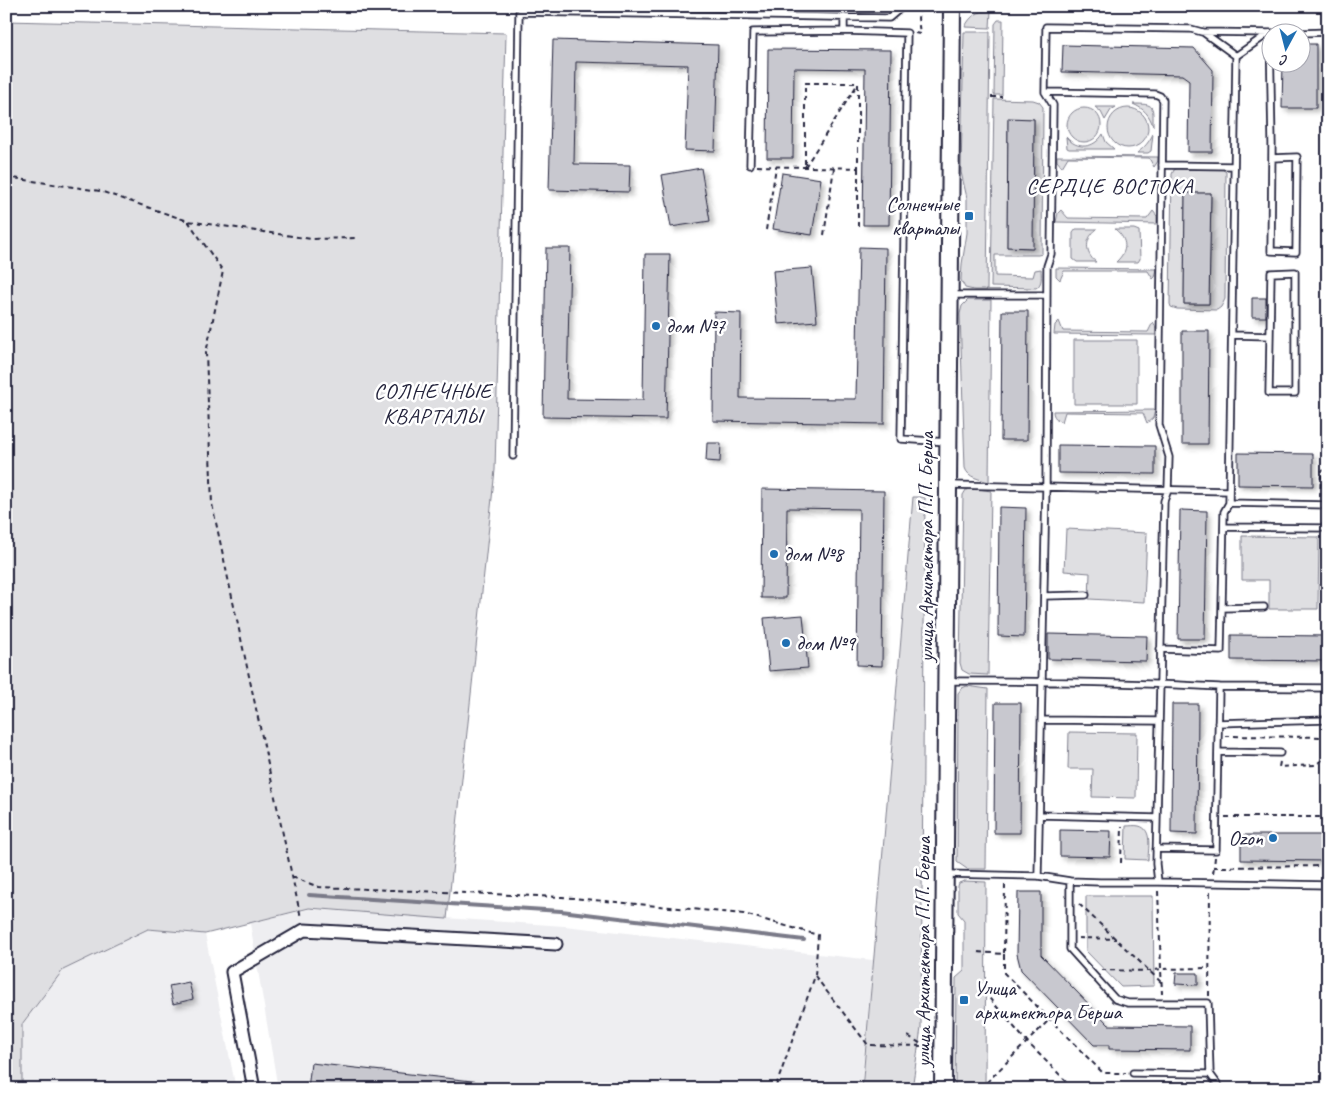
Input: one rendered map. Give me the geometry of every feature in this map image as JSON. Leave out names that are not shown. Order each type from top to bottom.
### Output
[{"type":"street","name":"улица Архитектора П.П. Берша","points":[[943,1089],[952,6]]},
{"type":"street","points":[[254,1089],[232,972],[304,930],[556,944]]},
{"type":"lane","points":[[513,456],[518,12],[889,18],[903,6]]},
{"type":"lane","points":[[844,17],[844,31]]},
{"type":"lane","points":[[1038,876],[1046,487],[1047,266],[1051,254],[1053,104],[1044,92],[1046,27],[1191,29],[1202,32],[1262,33]]},
{"type":"lane","points":[[750,166],[753,32],[844,31],[907,33],[901,439],[949,442]]},
{"type":"lane","points":[[1202,32],[1236,56]]},
{"type":"lane","points":[[1312,32],[1328,32]]},
{"type":"lane","points":[[1236,56],[1262,39]]},
{"type":"lane","points":[[1160,650],[1220,651],[1224,512],[1229,502],[1230,491],[1236,56]]},
{"type":"lane","points":[[1271,72],[1271,251],[1296,252],[1297,157],[1272,158]]},
{"type":"lane","points":[[1044,92],[1155,94],[1163,100],[1159,425],[1169,457],[1168,490],[1164,501],[1158,721],[1156,849],[1158,882]]},
{"type":"lane","points":[[1162,165],[1234,166]]},
{"type":"lane","points":[[1295,272],[1295,393],[1269,393],[1270,336],[1271,273],[1295,272]]},
{"type":"lane","points":[[950,295],[1047,295]]},
{"type":"lane","points":[[1232,335],[1270,336]]},
{"type":"lane","points":[[948,485],[1230,491]]},
{"type":"lane","points":[[1229,502],[1328,504]]},
{"type":"lane","points":[[1224,527],[1328,528]]},
{"type":"lane","points":[[1044,596],[1086,595]]},
{"type":"lane","points":[[1222,608],[1264,607]]},
{"type":"lane","points":[[946,681],[1042,681],[1219,687],[1328,688]]},
{"type":"lane","points":[[1156,849],[1216,850],[1219,687]]},
{"type":"lane","points":[[1042,720],[1158,721]]},
{"type":"lane","points":[[1218,723],[1328,720]]},
{"type":"lane","points":[[1218,752],[1280,752]]},
{"type":"lane","points":[[1040,814],[1157,818]]},
{"type":"lane","points":[[945,874],[1038,876],[1070,881],[1100,882],[1328,884]]},
{"type":"lane","points":[[1070,881],[1070,949],[1115,999],[1128,1003],[1208,1003],[1210,1074],[1221,1089]]},
{"type":"lane","points":[[1133,1073],[1210,1074]]},
{"type":"path","points":[[920,34],[918,18],[922,6]]},
{"type":"path","points":[[805,167],[806,83],[858,83]]},
{"type":"path","points":[[805,167],[858,83]]},
{"type":"path","points":[[858,83],[858,226]]},
{"type":"path","points":[[991,97],[1002,97]]},
{"type":"path","points":[[750,166],[858,168]]},
{"type":"path","points":[[766,230],[776,166]]},
{"type":"path","points":[[824,235],[834,168]]},
{"type":"path","points":[[6,177],[100,191],[188,221],[312,239],[357,238]]},
{"type":"path","points":[[188,221],[223,271],[206,353],[212,504],[304,930]]},
{"type":"path","points":[[1321,471],[1328,470]]},
{"type":"path","points":[[1320,504],[1321,475]]},
{"type":"path","points":[[1218,736],[1328,737]]},
{"type":"path","points":[[1280,752],[1279,767],[1315,765],[1328,756]]},
{"type":"path","points":[[1217,817],[1328,817]]},
{"type":"path","points":[[1121,863],[1122,823]]},
{"type":"path","points":[[1208,1003],[1210,882],[1216,850]]},
{"type":"path","points":[[1214,867],[1328,866]]},
{"type":"path","points":[[1004,875],[1004,973],[1103,1073],[1133,1073]]},
{"type":"path","points":[[291,876],[319,887],[562,897],[744,914],[818,935],[815,976],[775,1089]]},
{"type":"path","points":[[1158,882],[1162,1004]]},
{"type":"path","points":[[1070,895],[1162,984]]},
{"type":"path","points":[[1070,938],[1116,939]]},
{"type":"path","points":[[978,952],[1004,954]]},
{"type":"path","points":[[1088,970],[1149,971],[1161,968],[1209,968]]},
{"type":"path","points":[[815,976],[868,1045],[925,1046],[908,1036]]},
{"type":"path","points":[[978,985],[1027,1042],[1074,1089]]},
{"type":"path","points":[[980,1089],[1050,1019]]},
{"type":"shaded area","points":[[991,10],[990,28],[965,27],[975,15]]},
{"type":"shaded area","points":[[998,20],[1003,20],[1002,95],[994,95],[995,24]]},
{"type":"shaded area","points":[[6,21],[506,33],[495,470],[447,919],[309,908],[205,934],[148,929],[63,970],[22,1024],[22,1089],[6,1089]]},
{"type":"shaded area","points":[[964,32],[990,32],[987,290],[965,288],[961,280],[967,233],[967,198],[961,172]]},
{"type":"shaded area","points":[[994,99],[1033,100],[1039,102],[1043,107],[1042,254],[995,255],[995,276],[1033,277],[1035,270],[1041,269],[1041,282],[1036,288],[991,287]],"holes":[[[1008,119],[1034,119],[1032,248],[1007,247]]]},
{"type":"shaded area","points":[[1133,104],[1145,104],[1151,107],[1153,126],[1146,112]]},
{"type":"shaded area","points":[[1095,107],[1116,107],[1111,110],[1105,120],[1101,112]]},
{"type":"shaded area","points":[[1084,108],[1091,109],[1096,113],[1100,118],[1100,132],[1096,137],[1091,141],[1084,142],[1077,141],[1072,137],[1068,132],[1067,125],[1068,118],[1072,113],[1077,109]]},
{"type":"shaded area","points":[[1132,108],[1139,111],[1145,117],[1148,128],[1147,136],[1139,145],[1132,148],[1124,148],[1117,145],[1109,136],[1108,124],[1111,117],[1120,109]]},
{"type":"shaded area","points":[[1103,134],[1106,142],[1114,149],[1067,148],[1066,137],[1075,144],[1085,146],[1095,143]]},
{"type":"shaded area","points":[[1153,134],[1151,151],[1148,153],[1137,153],[1142,149]]},
{"type":"shaded area","points":[[1057,156],[1158,157],[1158,161],[1154,167],[1149,158],[1068,157],[1062,167],[1057,161]]},
{"type":"shaded area","points":[[1222,169],[1226,172],[1225,299],[1217,310],[1177,309],[1171,307],[1170,304],[1172,174],[1174,170]],"holes":[[[1185,193],[1211,193],[1209,304],[1184,304]]]},
{"type":"shaded area","points":[[1061,210],[1068,218],[1147,219],[1153,211],[1157,216],[1157,224],[1056,222],[1058,213]]},
{"type":"shaded area","points":[[1076,229],[1097,229],[1088,241],[1089,254],[1096,262],[1077,262],[1073,259],[1073,233]]},
{"type":"shaded area","points":[[1115,229],[1134,229],[1139,231],[1140,259],[1138,262],[1116,262],[1123,254],[1125,246],[1122,237]]},
{"type":"shaded area","points":[[1056,268],[1157,269],[1153,279],[1148,271],[1064,271],[1060,280],[1056,276]]},
{"type":"shaded area","points":[[968,300],[991,300],[989,482],[972,476],[965,468],[960,314],[962,306]]},
{"type":"shaded area","points":[[1059,321],[1063,331],[1148,332],[1153,322],[1156,328],[1156,335],[1054,334],[1055,325]]},
{"type":"shaded area","points":[[1074,340],[1137,340],[1137,404],[1074,404]]},
{"type":"shaded area","points":[[1155,410],[1153,418],[1147,423],[1143,413],[1065,412],[1062,422],[1056,418],[1053,411]]},
{"type":"shaded area","points":[[971,488],[991,491],[988,675],[969,674],[962,670],[960,663],[963,495],[966,490]]},
{"type":"shaded area","points":[[913,497],[925,497],[921,1028],[912,1089],[869,1087],[869,1089],[862,1089],[874,956]]},
{"type":"shaded area","points":[[1066,529],[1147,533],[1144,602],[1089,599],[1090,573],[1064,571]]},
{"type":"shaded area","points":[[1242,536],[1319,537],[1318,609],[1269,609],[1269,580],[1242,580]]},
{"type":"shaded area","points":[[967,686],[988,689],[986,869],[967,869],[957,862],[958,693]]},
{"type":"shaded area","points":[[1069,732],[1137,733],[1136,798],[1092,797],[1093,769],[1068,769]]},
{"type":"shaded area","points":[[1126,826],[1139,826],[1146,831],[1149,840],[1148,860],[1125,859]]},
{"type":"shaded area","points":[[964,881],[986,882],[985,1089],[955,1089],[956,978],[964,971],[964,920],[958,913],[958,886],[959,883]]},
{"type":"shaded area","points":[[1086,896],[1153,896],[1154,986],[1121,987],[1086,951]]},
{"type":"shaded area","points":[[309,909],[564,926],[873,960],[861,1089],[278,1089],[250,923]]},
{"type":"shaded area","points":[[148,929],[205,934],[236,1089],[22,1089],[22,1024],[63,970]]},
{"type":"building","points":[[553,40],[718,45],[715,151],[685,150],[688,65],[576,62],[574,164],[630,165],[629,192],[549,190]]},
{"type":"building","points":[[1312,44],[1316,44],[1316,108],[1282,108],[1283,72],[1312,72]]},
{"type":"building","points":[[1063,45],[1194,48],[1213,70],[1212,152],[1188,152],[1189,80],[1182,75],[1062,72]]},
{"type":"building","points":[[768,49],[891,50],[889,225],[863,225],[865,69],[794,68],[793,158],[767,158]]},
{"type":"building","points":[[1008,118],[1034,119],[1033,248],[1007,247]]},
{"type":"building","points":[[701,168],[710,221],[671,227],[662,175]]},
{"type":"building","points":[[782,173],[821,179],[812,235],[773,229]]},
{"type":"building","points":[[1185,193],[1211,193],[1209,304],[1184,304]]},
{"type":"building","points":[[859,247],[886,248],[884,424],[713,421],[714,312],[741,313],[740,398],[856,399]]},
{"type":"building","name":"дом №7","points":[[546,248],[570,248],[567,399],[643,400],[645,254],[670,254],[666,419],[543,417]]},
{"type":"building","points":[[812,268],[817,321],[778,324],[773,271]]},
{"type":"building","points":[[1252,298],[1266,298],[1266,317],[1252,317]]},
{"type":"building","points":[[1002,311],[1028,311],[1027,440],[1001,440]]},
{"type":"building","points":[[1182,331],[1209,331],[1208,444],[1182,444]]},
{"type":"building","points":[[707,443],[721,443],[720,462],[706,461]]},
{"type":"building","points":[[1058,445],[1155,446],[1155,474],[1058,473]]},
{"type":"building","points":[[1238,453],[1313,454],[1313,486],[1238,485]]},
{"type":"building","name":"дом №8","points":[[762,489],[884,491],[882,666],[857,665],[859,509],[787,508],[786,598],[761,598]]},
{"type":"building","points":[[999,507],[1026,508],[1024,637],[998,636]]},
{"type":"building","points":[[1180,510],[1207,511],[1205,639],[1178,639]]},
{"type":"building","name":"дом №9","points":[[803,615],[808,668],[769,671],[764,618]]},
{"type":"building","points":[[1048,634],[1147,636],[1146,661],[1048,659]]},
{"type":"building","points":[[1231,635],[1328,636],[1328,661],[1231,660]]},
{"type":"building","points":[[995,703],[1021,703],[1020,833],[994,833]]},
{"type":"building","points":[[1172,704],[1198,704],[1197,834],[1171,833]]},
{"type":"building","points":[[1060,830],[1111,831],[1110,857],[1060,856]]},
{"type":"building","points":[[1241,835],[1327,835],[1327,861],[1241,860]]},
{"type":"building","points":[[1018,892],[1041,892],[1041,955],[1109,1025],[1190,1026],[1190,1050],[1109,1049],[1109,1045],[1094,1045],[1021,970],[1017,954]]},
{"type":"building","points":[[1176,973],[1198,973],[1198,985],[1175,984]]},
{"type":"building","points":[[189,982],[193,999],[173,1004],[169,986]]},
{"type":"building","points":[[311,1063],[481,1082],[481,1089],[308,1089]]},
{"type":"waterway","points":[[309,895],[561,911],[804,940]]},
{"type":"place","name":"Солнечные кварталы","points":[[969,216]]},
{"type":"place","name":"дом №7","points":[[656,326]]},
{"type":"place","name":"дом №8","points":[[774,554]]},
{"type":"place","name":"дом №9","points":[[786,643]]},
{"type":"place","name":"Ozon","points":[[1273,838]]},
{"type":"place","name":"Улица архитектора Берша","points":[[964,1000]]},
{"type":"district","name":"СЕРДЦЕ ВОСТОКА","points":[[1110,186]]},
{"type":"district","name":"СОЛНЕЧНЫЕ КВАРТАЛЫ","points":[[433,404]]}]
